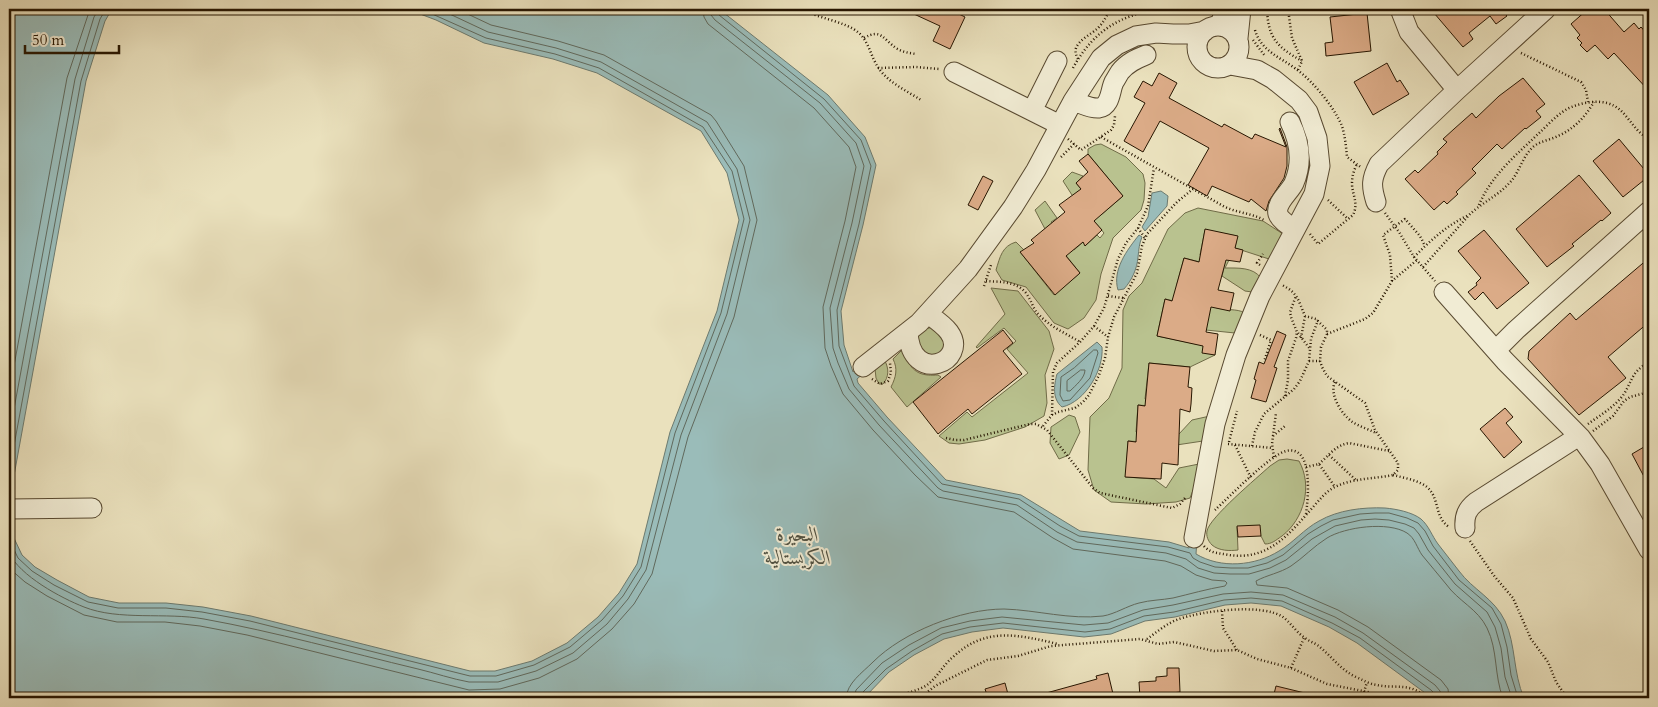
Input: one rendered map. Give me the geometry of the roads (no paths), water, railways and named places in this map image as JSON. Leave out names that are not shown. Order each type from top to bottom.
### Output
[{"type":"street","points":[[1226,9],[1212,28],[1201,36],[1197,48],[1203,62],[1216,68],[1236,51],[1241,9]]},
{"type":"street","points":[[1400,9],[1409,32],[1456,90]]},
{"type":"street","points":[[1376,202],[1372,189],[1373,176],[1379,164],[1456,90],[1546,9]]},
{"type":"street","points":[[863,367],[928,314],[968,269],[1002,224],[1036,170],[1073,101],[1101,58],[1117,45],[1146,33],[1173,34],[1212,28],[1226,28],[1233,32],[1236,51],[1257,70],[1273,79],[1299,100],[1308,112],[1317,138],[1320,166],[1314,194],[1260,296],[1236,355],[1216,424],[1202,496],[1197,536]]},
{"type":"street","points":[[1173,34],[1197,48]]},
{"type":"street","points":[[1073,101],[1099,108],[1104,105],[1108,101],[1114,82],[1122,70],[1132,61],[1146,55]]},
{"type":"street","points":[[1032,111],[1057,61]]},
{"type":"street","points":[[954,72],[1032,111],[1059,128]]},
{"type":"street","points":[[1290,122],[1299,146],[1300,166],[1294,184],[1279,204],[1277,213],[1279,217],[1296,228]]},
{"type":"street","points":[[1496,350],[1649,211]]},
{"type":"street","points":[[1444,292],[1496,350],[1579,436],[1643,523],[1649,550]]},
{"type":"street","points":[[908,332],[908,342],[918,359],[926,364],[933,365],[940,364],[946,360],[951,354],[952,339],[949,332],[928,314]]},
{"type":"street","points":[[1462,532],[1468,510],[1476,502],[1579,436]]},
{"type":"street","points":[[11,509],[92,508]]},
{"type":"water","points":[[13,9],[112,9],[105,21],[86,81],[9,503],[9,14]]},
{"type":"water","name":"البحيرة الكريستالية","points":[[407,9],[719,9],[828,95],[865,137],[876,165],[841,311],[844,345],[853,372],[861,366],[866,371],[857,379],[858,383],[946,480],[1021,495],[1080,531],[1169,542],[1189,548],[1191,538],[1197,538],[1196,554],[1206,559],[1227,564],[1249,562],[1270,556],[1284,548],[1314,524],[1326,517],[1342,512],[1385,508],[1409,513],[1424,522],[1438,544],[1465,578],[1495,606],[1505,621],[1509,630],[1518,679],[1524,698],[1432,698],[1357,643],[1329,627],[1281,606],[1251,603],[1225,605],[1175,617],[1145,621],[1111,634],[1084,637],[1003,628],[972,632],[944,639],[914,655],[889,672],[864,698],[21,698],[9,695],[9,514],[13,536],[22,555],[35,567],[89,597],[119,603],[166,603],[203,607],[251,616],[470,671],[495,671],[532,661],[567,643],[598,617],[619,593],[637,564],[670,432],[717,311],[739,220],[727,173],[701,131],[597,73],[553,59],[484,43],[436,20]]},
{"type":"water","points":[[1161,191],[1168,196],[1167,206],[1145,231],[1142,227],[1148,217],[1152,193]]},
{"type":"water","points":[[1139,235],[1142,237],[1132,278],[1124,289],[1118,290],[1117,275],[1119,268]]},
{"type":"water","points":[[1097,342],[1102,347],[1102,356],[1096,375],[1078,399],[1062,407],[1055,396],[1057,374]]}]
